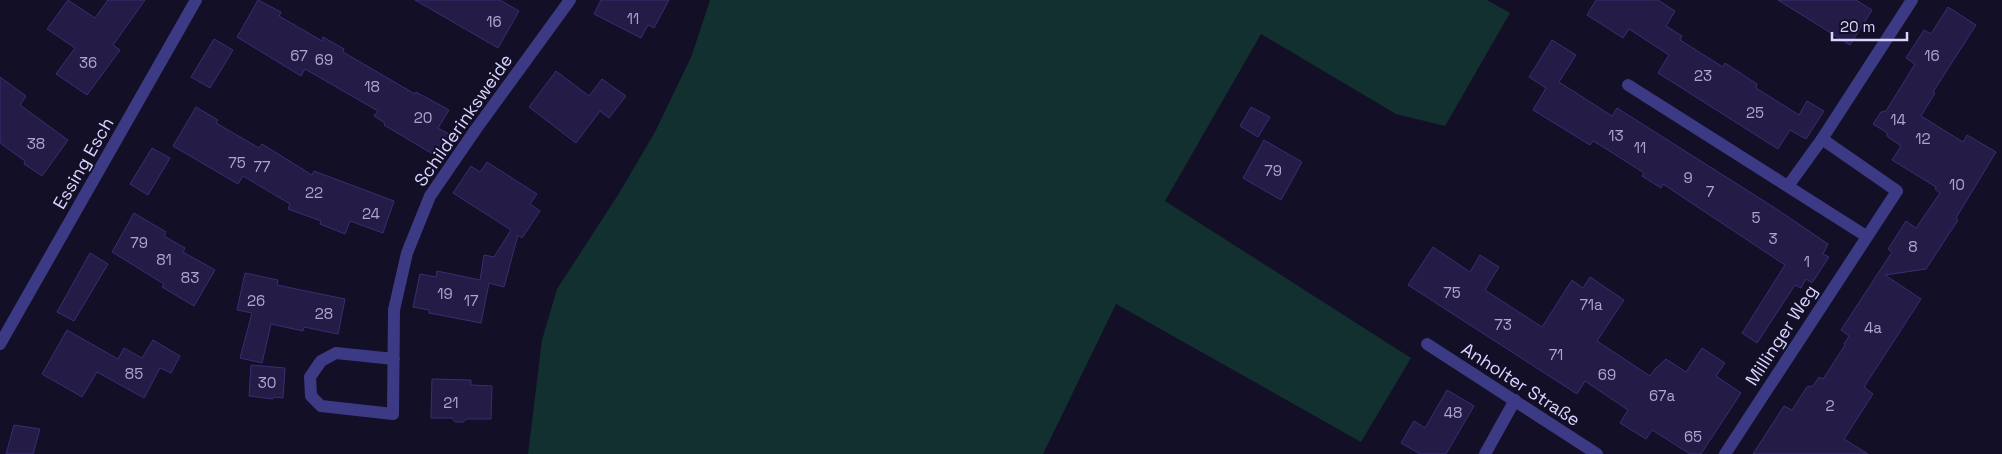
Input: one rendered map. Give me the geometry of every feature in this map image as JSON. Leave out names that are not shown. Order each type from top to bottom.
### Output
[{"type":"street","name":"Essing Esch","points":[[0,344],[196,0]]},
{"type":"street","name":"Schilderinksweide","points":[[394,359],[336,353],[321,361],[310,376],[311,396],[321,406],[393,414],[394,359],[394,310],[405,262],[430,196],[476,129],[570,0]]},
{"type":"street","points":[[1788,186],[1822,139],[1908,1]]},
{"type":"street","points":[[1628,85],[1866,236]]},
{"type":"street","name":"Millinger Weg","points":[[1724,454],[1897,191],[1822,139]]},
{"type":"street","name":"Anholter Straße","points":[[1427,344],[1597,454]]},
{"type":"street","points":[[1485,454],[1515,400]]},
{"type":"green space","points":[[710,0],[1487,0],[1510,13],[1445,126],[1396,114],[1261,34],[1165,201],[1411,358],[1361,442],[1116,304],[1043,454],[528,454],[542,340],[557,289],[618,195],[655,132],[692,55]]},
{"type":"building","points":[[68,0],[95,18],[108,0],[145,0],[113,45],[120,50],[87,95],[56,74],[75,48],[47,29]]},
{"type":"building","points":[[258,0],[281,12],[279,16],[322,41],[323,37],[344,49],[343,52],[415,94],[416,92],[449,110],[438,128],[451,135],[436,156],[384,125],[385,123],[374,116],[378,111],[305,69],[301,76],[237,37]]},
{"type":"building","points":[[415,0],[500,0],[519,11],[498,48]]},
{"type":"building","points":[[601,0],[669,0],[654,28],[648,25],[641,38],[594,14]]},
{"type":"building","points":[[1596,0],[1658,0],[1675,11],[1666,26],[1682,36],[1680,40],[1723,67],[1725,63],[1757,84],[1756,88],[1799,115],[1807,101],[1824,111],[1806,139],[1790,130],[1778,149],[1658,73],[1669,55],[1629,29],[1623,38],[1587,15]]},
{"type":"building","points":[[1778,0],[1856,0],[1872,10],[1850,45]]},
{"type":"building","points":[[1948,7],[1976,25],[1933,92],[1935,93],[1921,116],[1963,142],[1967,135],[1996,152],[1956,218],[1958,220],[1926,269],[1885,275],[1921,299],[1864,387],[1873,394],[1844,439],[1868,454],[1753,454],[1784,406],[1792,410],[1807,387],[1813,386],[1819,377],[1823,379],[1849,336],[1841,330],[1892,252],[1888,249],[1906,221],[1916,228],[1940,193],[1935,189],[1936,187],[1892,160],[1901,146],[1888,137],[1886,132],[1873,124],[1881,112],[1886,111],[1915,64],[1906,58],[1924,30],[1931,34]]},
{"type":"building","points":[[214,39],[233,50],[210,88],[191,77]]},
{"type":"building","points":[[1552,40],[1576,55],[1559,82],[1612,116],[1617,108],[1775,208],[1828,244],[1823,254],[1829,257],[1812,283],[1806,279],[1801,288],[1795,285],[1757,343],[1742,333],[1785,265],[1663,184],[1661,188],[1642,176],[1644,173],[1608,150],[1593,141],[1590,145],[1533,110],[1546,88],[1529,77]]},
{"type":"building","points":[[556,71],[589,96],[602,79],[626,96],[609,118],[600,111],[576,143],[529,107]]},
{"type":"building","points":[[0,77],[26,96],[20,105],[68,140],[42,176],[24,164],[25,161],[0,143]]},
{"type":"building","points":[[196,107],[218,120],[216,123],[259,148],[262,144],[312,175],[314,171],[394,201],[383,233],[350,221],[345,234],[320,224],[321,221],[288,209],[290,204],[243,176],[238,184],[173,146]]},
{"type":"building","points":[[1251,107],[1270,117],[1258,137],[1240,126]]},
{"type":"building","points":[[1264,140],[1302,162],[1281,200],[1243,178]]},
{"type":"building","points":[[152,148],[170,158],[148,195],[130,184]]},
{"type":"building","points":[[487,162],[537,194],[530,204],[540,211],[522,238],[518,235],[504,287],[489,283],[481,323],[429,313],[429,310],[413,307],[420,274],[436,277],[437,271],[480,280],[484,255],[494,257],[511,230],[453,193],[471,166],[480,172]]},
{"type":"building","points":[[134,213],[166,232],[164,236],[185,248],[183,252],[215,270],[194,306],[162,287],[164,284],[112,252]]},
{"type":"building","points":[[1433,247],[1470,272],[1480,255],[1499,267],[1485,290],[1542,327],[1572,280],[1583,288],[1590,277],[1624,300],[1597,341],[1650,376],[1666,359],[1686,372],[1702,348],[1725,363],[1716,376],[1741,393],[1701,454],[1690,454],[1652,430],[1646,439],[1620,423],[1628,410],[1585,381],[1577,394],[1408,285]]},
{"type":"building","points":[[90,253],[108,264],[74,321],[57,312]]},
{"type":"building","points":[[245,273],[278,280],[277,285],[345,299],[338,334],[304,327],[303,331],[271,324],[262,363],[240,358],[252,313],[237,310]]},
{"type":"building","points":[[67,330],[118,359],[124,348],[142,358],[153,340],[180,356],[171,373],[160,368],[144,398],[97,372],[82,397],[42,374]]},
{"type":"building","points":[[251,365],[285,368],[283,398],[274,397],[273,399],[249,396]]},
{"type":"building","points":[[432,379],[471,380],[471,385],[492,386],[491,419],[467,419],[463,422],[455,422],[452,418],[431,418]]},
{"type":"building","points":[[1447,390],[1474,406],[1446,454],[1420,454],[1401,443],[1414,421],[1425,428]]},
{"type":"building","points":[[14,425],[40,429],[33,454],[6,454]]}]
